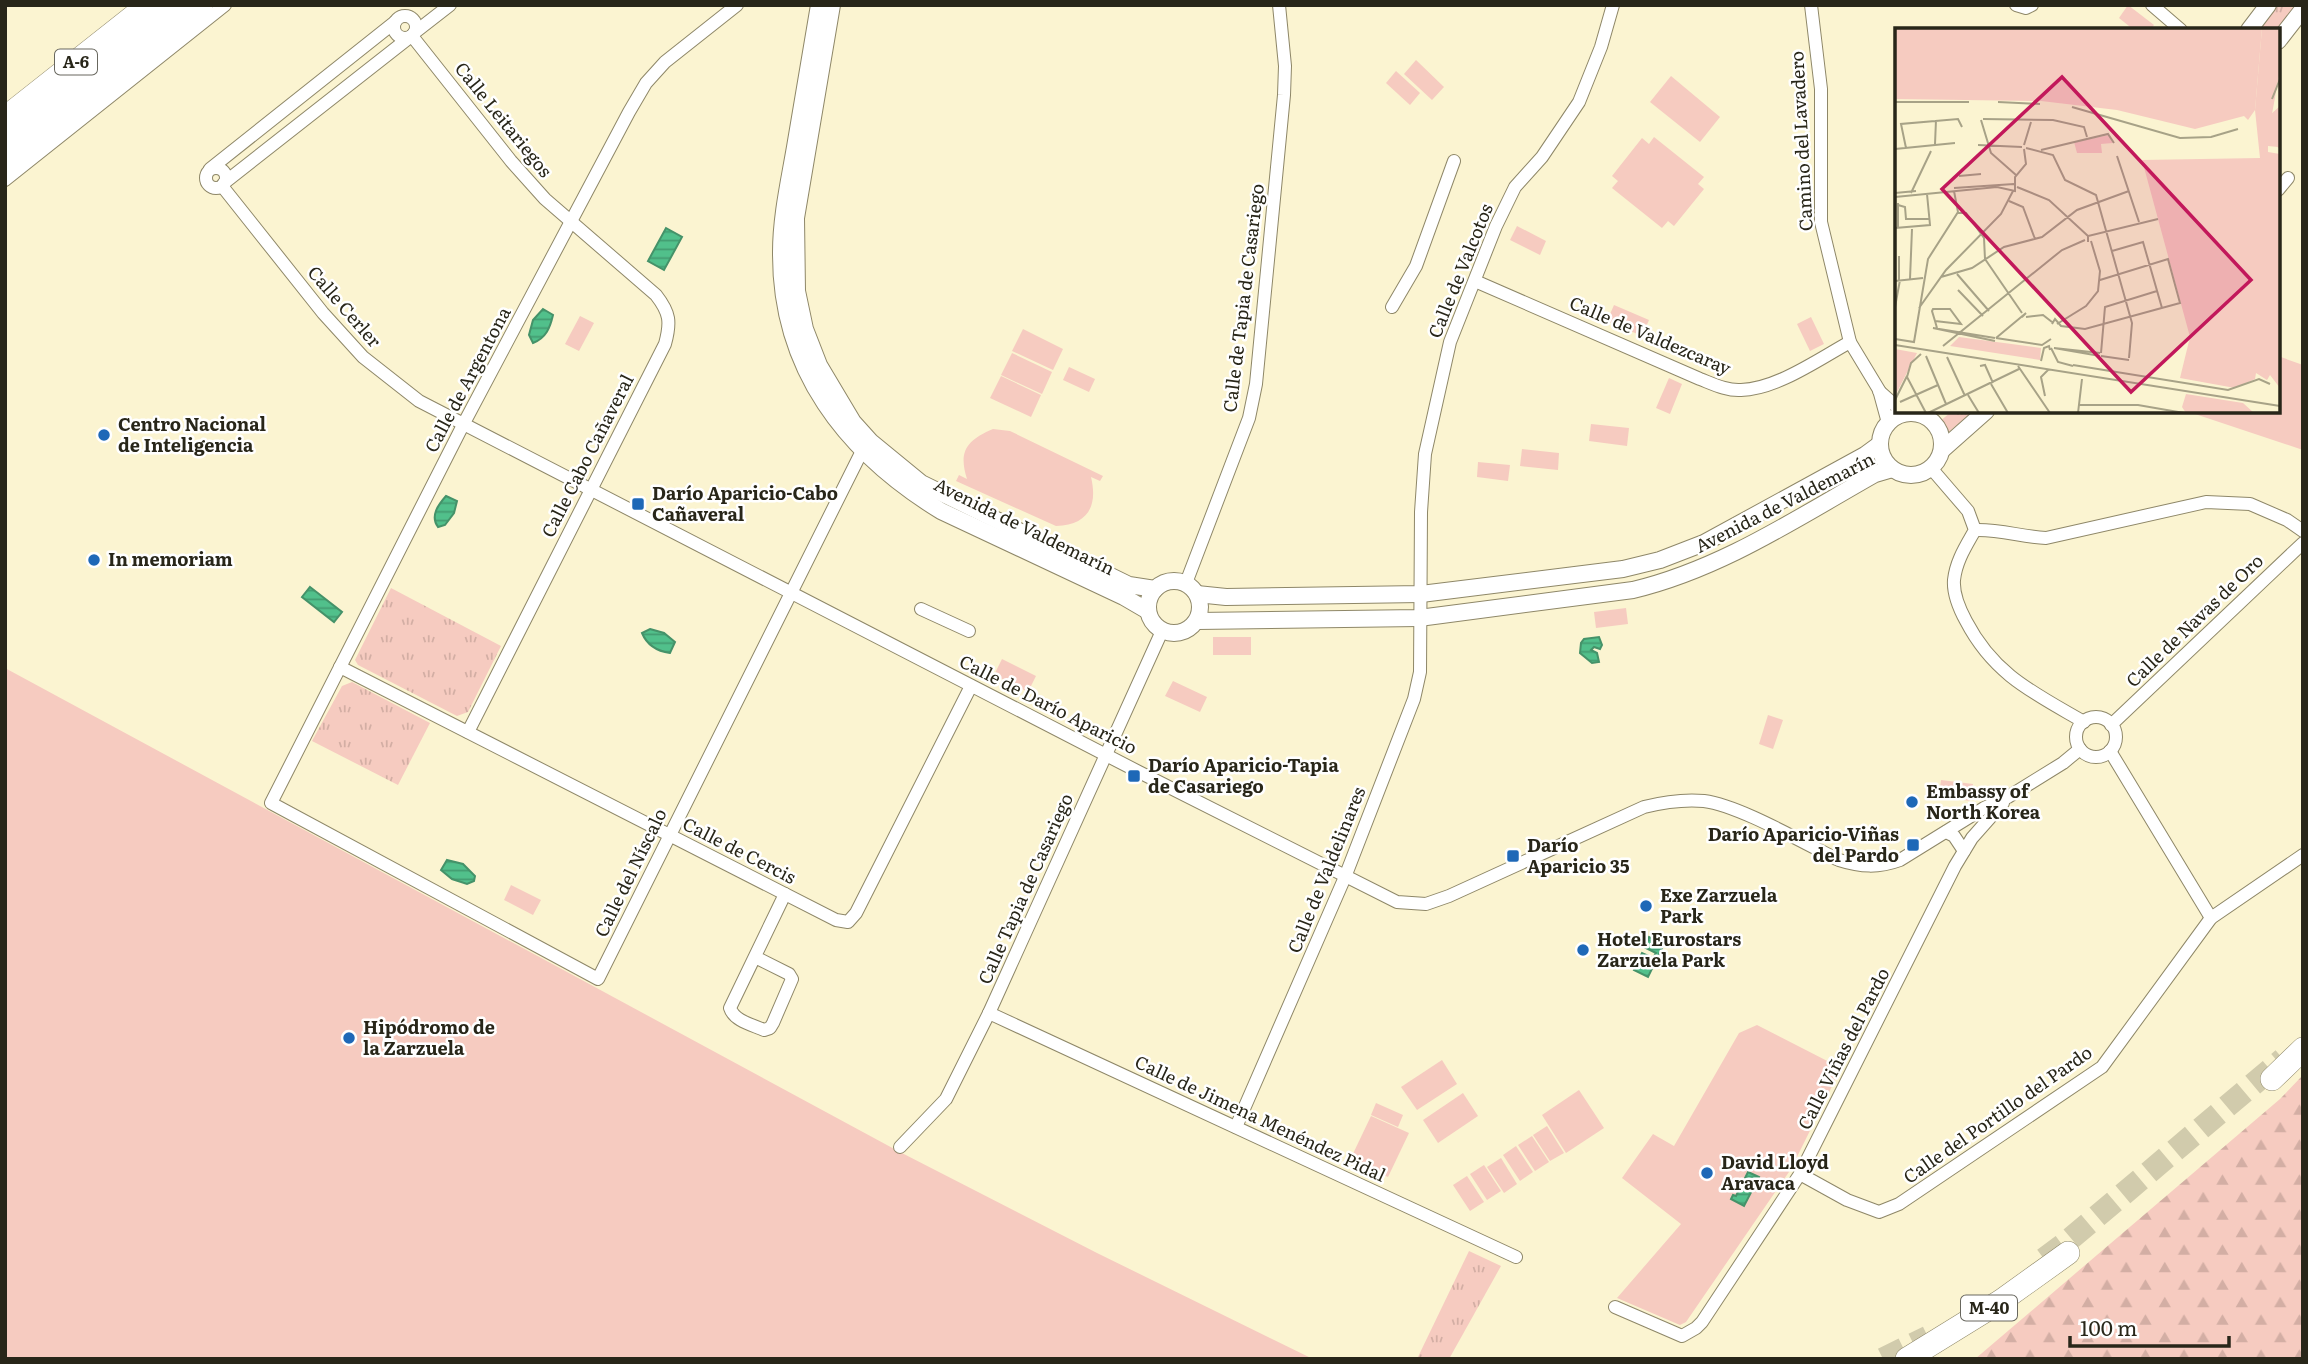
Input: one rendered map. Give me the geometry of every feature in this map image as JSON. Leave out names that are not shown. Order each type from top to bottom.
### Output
[{"type":"highway","points":[[5,101],[125,5]]},
{"type":"highway","name":"A-6","points":[[5,118],[148,5]]},
{"type":"highway","points":[[5,139],[174,5]]},
{"type":"highway","name":"A-6","points":[[5,160],[201,5]]},
{"type":"highway","points":[[2272,1079],[2303,1049]]},
{"type":"highway","name":"M-40","points":[[1907,1359],[2001,1301],[2068,1253]]},
{"type":"street","points":[[5,180],[225,5]]},
{"type":"street","points":[[398,19],[414,5]]},
{"type":"street","points":[[223,184],[450,5]]},
{"type":"street","name":"Calle de Argentona","points":[[271,803],[463,425],[646,83],[665,62],[737,5]]},
{"type":"street","name":"Avenida de Valdemarín","points":[[819,5],[783,215],[781,254],[784,294],[793,335],[807,372],[823,402],[843,431],[889,476],[941,510],[1124,597],[1147,611]]},
{"type":"street","name":"Avenida de Valdemarín","points":[[832,5],[796,218],[797,291],[805,328],[819,365],[853,422],[880,450],[920,483],[1129,585],[1155,589]]},
{"type":"street","name":"Calle de Tapia de Casariego","points":[[1192,588],[1249,418],[1256,384],[1284,95],[1285,66],[1279,5]]},
{"type":"street","name":"Calle de Valcotos","points":[[1419,618],[1425,454],[1450,342],[1496,226],[1515,187],[1542,157],[1578,102],[1601,47],[1613,5]]},
{"type":"street","name":"Camino del Lavadero","points":[[1811,5],[1821,89],[1821,222],[1850,342],[1879,390],[1895,405]]},
{"type":"street","points":[[2016,5],[2026,8],[2032,5]]},
{"type":"street","points":[[2152,5],[2179,28]]},
{"type":"street","points":[[2251,28],[2268,5]]},
{"type":"street","points":[[2280,38],[2301,11]]},
{"type":"street","name":"Calle Leitariegos","points":[[398,19],[407,16],[413,20],[416,27],[412,36],[511,161],[545,199],[571,222]]},
{"type":"street","name":"Calle Cerler","points":[[398,19],[209,169],[205,176],[207,184],[214,188],[223,184],[323,313],[363,358],[419,401],[463,425]]},
{"type":"street","points":[[1392,307],[1416,266],[1454,161]]},
{"type":"street","points":[[2280,188],[2288,178]]},
{"type":"street","name":"Calle Cabo Cañaveral","points":[[468,732],[665,344],[670,326],[666,308],[656,295],[571,222]]},
{"type":"street","name":"Calle de Valdezcaray","points":[[1475,281],[1719,387],[1739,390],[1774,383],[1850,342]]},
{"type":"street","name":"Camino del Lavadero","points":[[1879,390],[1888,423]]},
{"type":"street","points":[[1899,413],[1888,423],[1880,444],[1883,457],[1892,470],[1911,475],[1931,468],[1942,450],[1984,413]]},
{"type":"street","points":[[1914,413],[1932,414],[1940,433],[1942,450]]},
{"type":"street","name":"Calle de Darío Aparicio","points":[[463,425],[1397,902],[1426,904],[1449,896],[1644,807],[1668,801],[1704,801],[1721,805],[1855,866],[1886,865],[1900,860],[2008,797],[2063,763],[2080,749]]},
{"type":"street","name":"Avenida de Valdemarín","points":[[1192,588],[1226,597],[1421,594],[1623,569],[1660,560],[1704,543],[1865,455],[1880,444]]},
{"type":"street","name":"Calle del Níscalo","points":[[271,803],[598,979],[862,450]]},
{"type":"street","points":[[1931,468],[1968,511],[1975,530],[1958,560],[1954,582],[1960,610],[1968,627],[1982,649],[2004,673],[2084,722]]},
{"type":"street","name":"Avenida de Valdemarín","points":[[1197,621],[1419,618],[1633,590],[1665,582],[1722,560],[1875,474],[1892,470]]},
{"type":"street","points":[[1975,530],[1995,529],[2046,538],[2206,502],[2250,504],[2287,520],[2303,531]]},
{"type":"street","name":"Calle de Navas de Oro","points":[[2111,725],[2303,543]]},
{"type":"street","points":[[1172,580],[1192,588],[1201,606],[1197,621],[1190,629],[1178,634],[1162,631],[1155,626],[1147,611],[1149,599],[1155,589],[1172,580]]},
{"type":"street","points":[[921,609],[969,631]]},
{"type":"street","name":"Calle de Valdelinares","points":[[1236,1127],[1345,877],[1414,699],[1420,672],[1419,618]]},
{"type":"street","name":"Calle Tapia de Casariego","points":[[900,1147],[946,1099],[989,1013],[1162,631]]},
{"type":"street","name":"Calle de Cercis","points":[[340,667],[836,920],[848,922],[856,913],[971,685]]},
{"type":"street","points":[[2100,718],[2111,725],[2116,735],[2110,751],[2098,757],[2080,749],[2076,736],[2084,722],[2100,718]]},
{"type":"street","points":[[2110,751],[2211,918]]},
{"type":"street","name":"Calle Viñas del Pardo","points":[[1615,1307],[1682,1336],[1690,1333],[1702,1322],[1800,1174],[1964,851],[2008,797]]},
{"type":"street","points":[[1961,823],[1972,838]]},
{"type":"street","points":[[1946,832],[1954,836],[1964,851]]},
{"type":"street","name":"Calle del Portillo del Pardo","points":[[1800,1174],[1847,1200],[1879,1212],[1899,1203],[2102,1067],[2211,918],[2303,855]]},
{"type":"street","points":[[755,957],[789,974],[792,979],[773,1023],[765,1030],[736,1017],[730,1008],[785,894]]},
{"type":"street","name":"Calle de Jimena Menéndez Pidal","points":[[989,1013],[1516,1257]]},
{"type":"green space","points":[[2128,5],[2154,25],[2152,28],[2132,28],[2119,18]]},
{"type":"green space","points":[[2276,5],[2294,5],[2280,28],[2259,28]]},
{"type":"green space","points":[[1416,60],[1444,87],[1432,100],[1404,74]]},
{"type":"green space","points":[[1396,71],[1420,93],[1410,105],[1386,83]]},
{"type":"green space","points":[[1671,76],[1720,117],[1700,142],[1650,102]]},
{"type":"green space","points":[[1654,137],[1704,177],[1698,184],[1704,189],[1674,226],[1668,221],[1662,228],[1612,188],[1618,181],[1612,176],[1642,138],[1649,144]]},
{"type":"green space","points":[[1517,226],[1546,241],[1540,255],[1510,240]]},
{"type":"green space","points":[[1614,305],[1649,320],[1642,336],[1607,321]]},
{"type":"green space","points":[[580,316],[594,323],[579,351],[565,344]]},
{"type":"green space","points":[[1811,317],[1824,344],[1810,351],[1797,324]]},
{"type":"green space","points":[[1023,329],[1063,349],[1053,370],[1012,351]]},
{"type":"green space","points":[[1012,353],[1052,372],[1042,394],[1001,375]]},
{"type":"green space","points":[[2280,357],[2303,365],[2303,450],[2195,414],[2280,413]]},
{"type":"green space","points":[[1069,367],[1095,379],[1089,392],[1063,380]]},
{"type":"green space","points":[[1001,376],[1041,395],[1031,417],[990,398]]},
{"type":"green space","points":[[1669,378],[1682,384],[1670,414],[1656,408]]},
{"type":"green space","points":[[1950,413],[1972,413],[1946,434],[1938,423]]},
{"type":"green space","points":[[1591,424],[1629,428],[1627,446],[1589,441]]},
{"type":"green space","points":[[993,429],[1010,431],[1103,476],[1100,481],[1091,477],[1093,497],[1083,518],[1067,525],[1056,526],[956,481],[959,475],[967,479],[964,454],[971,442]]},
{"type":"green space","points":[[1522,449],[1559,453],[1558,470],[1520,466]]},
{"type":"green space","points":[[1478,462],[1510,465],[1508,481],[1477,477]]},
{"type":"green space","points":[[391,588],[501,646],[468,712],[457,716],[358,665],[355,660]]},
{"type":"green space","points":[[1626,608],[1628,624],[1596,628],[1594,612]]},
{"type":"green space","points":[[1213,637],[1251,637],[1251,655],[1213,655]]},
{"type":"green space","points":[[1002,659],[1036,676],[1028,692],[994,675]]},
{"type":"green space","name":"Hipódromo de la Zarzuela","points":[[5,668],[898,1151],[1313,1359],[5,1359]]},
{"type":"green space","points":[[1173,681],[1207,697],[1200,712],[1165,696]]},
{"type":"green space","points":[[352,682],[430,723],[398,785],[312,741],[342,686]]},
{"type":"green space","points":[[1768,715],[1783,720],[1773,749],[1759,744]]},
{"type":"green space","points":[[1941,780],[1973,784],[1970,801],[1939,796]]},
{"type":"green space","points":[[511,885],[541,900],[533,915],[504,900]]},
{"type":"green space","name":"David Lloyd Aravaca","points":[[1757,1025],[1841,1068],[1791,1169],[1686,1322],[1680,1325],[1617,1298],[1681,1224],[1622,1178],[1653,1134],[1674,1146],[1739,1033]]},
{"type":"green space","points":[[1442,1060],[1457,1084],[1417,1110],[1401,1087]]},
{"type":"green space","points":[[2303,1075],[2303,1359],[1975,1359],[2280,1099]]},
{"type":"green space","points":[[1579,1090],[1604,1128],[1566,1153],[1542,1115]]},
{"type":"green space","points":[[1463,1093],[1478,1116],[1438,1143],[1423,1120]]},
{"type":"green space","points":[[1376,1103],[1403,1115],[1398,1127],[1371,1115]]},
{"type":"green space","points":[[1371,1116],[1409,1133],[1388,1177],[1350,1160]]},
{"type":"green space","points":[[1547,1126],[1564,1153],[1550,1161],[1533,1135]]},
{"type":"green space","points":[[1532,1136],[1549,1162],[1535,1171],[1518,1145]]},
{"type":"green space","points":[[1516,1146],[1533,1172],[1520,1181],[1503,1155]]},
{"type":"green space","points":[[1501,1158],[1517,1184],[1504,1193],[1487,1167]]},
{"type":"green space","points":[[1484,1165],[1501,1191],[1487,1200],[1470,1174]]},
{"type":"green space","points":[[1467,1176],[1484,1202],[1470,1211],[1453,1185]]},
{"type":"green space","points":[[1469,1251],[1501,1266],[1449,1359],[1417,1359]]},
{"type":"shaded area","points":[[666,228],[682,237],[664,270],[648,261]]},
{"type":"shaded area","points":[[543,309],[553,315],[552,320],[544,335],[533,343],[529,335],[533,320]]},
{"type":"shaded area","points":[[446,496],[457,501],[454,513],[445,525],[438,527],[435,515]]},
{"type":"shaded area","points":[[310,587],[342,612],[334,622],[302,597]]},
{"type":"shaded area","points":[[650,629],[664,633],[675,642],[670,653],[649,644],[642,633]]},
{"type":"shaded area","points":[[1599,637],[1602,645],[1600,649],[1594,647],[1591,650],[1597,653],[1599,662],[1592,663],[1580,653],[1581,643],[1584,639]]},
{"type":"shaded area","points":[[447,860],[463,864],[475,876],[474,881],[467,884],[452,879],[441,870]]},
{"type":"shaded area","points":[[1649,937],[1664,944],[1648,977],[1634,970],[1642,953],[1653,958],[1656,953],[1644,947]]},
{"type":"shaded area","points":[[1748,1172],[1759,1177],[1744,1206],[1731,1199],[1733,1195],[1736,1196]]},
{"type":"tunnel","points":[[2044,1259],[2283,1059]]},
{"type":"tunnel","points":[[1883,1359],[1928,1337]]},
{"type":"place","name":"Centro Nacional de Inteligencia","points":[[104,435]]},
{"type":"place","name":"Darío Aparicio-Cabo Cañaveral","points":[[638,504]]},
{"type":"place","name":"In memoriam","points":[[94,560]]},
{"type":"place","name":"Darío Aparicio-Tapia de Casariego","points":[[1134,776]]},
{"type":"place","name":"Embassy of North Korea","points":[[1912,802]]},
{"type":"place","name":"Darío Aparicio-Viñas del Pardo","points":[[1913,845]]},
{"type":"place","name":"Darío Aparicio 35","points":[[1513,856]]},
{"type":"place","name":"Exe Zarzuela Park","points":[[1646,906]]},
{"type":"place","name":"Hotel Eurostars Zarzuela Park","points":[[1583,950]]},
{"type":"place","name":"Hipódromo de la Zarzuela","points":[[349,1038]]},
{"type":"place","name":"David Lloyd Aravaca","points":[[1707,1173]]}]
